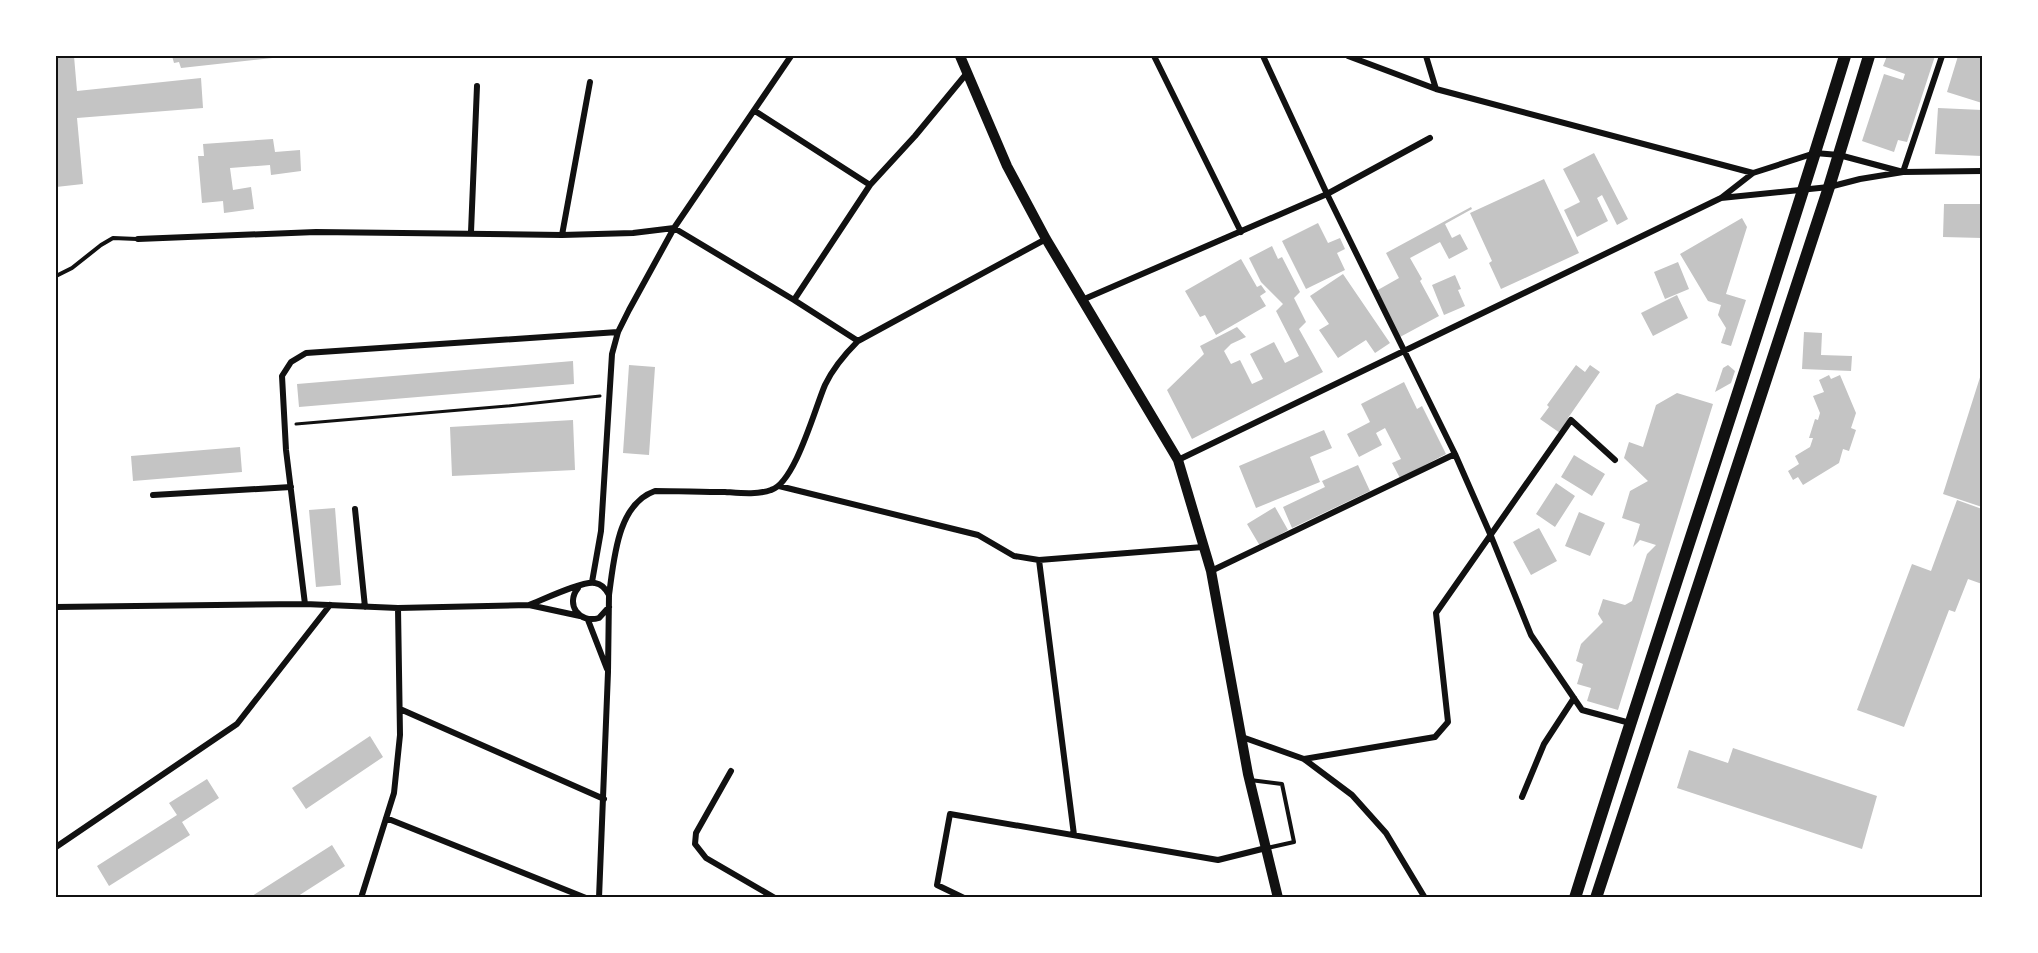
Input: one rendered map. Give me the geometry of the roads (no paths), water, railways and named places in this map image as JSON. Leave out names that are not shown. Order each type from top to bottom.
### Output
[{"type":"main road","points":[[960,56],[1007,166],[1046,239],[1178,460],[1211,571],[1250,780],[1278,897]]},
{"type":"main road","points":[[1575,897],[1845,56]]},
{"type":"main road","points":[[1596,897],[1829,188],[1869,56]]},
{"type":"street","points":[[592,582],[601,531],[612,354],[618,332],[674,228],[791,56]]},
{"type":"street","points":[[1154,56],[1240,232]]},
{"type":"street","points":[[1263,56],[1327,194],[1455,454],[1531,635],[1582,710],[1630,723]]},
{"type":"street","points":[[1348,56],[1436,89],[1753,173]]},
{"type":"street","points":[[1426,56],[1436,89]]},
{"type":"street","points":[[1904,172],[1942,56]]},
{"type":"street","points":[[794,300],[870,185],[915,136],[967,73]]},
{"type":"street","points":[[562,235],[590,82]]},
{"type":"street","points":[[471,232],[477,86]]},
{"type":"street","points":[[755,111],[870,185]]},
{"type":"street","points":[[1082,300],[1327,194],[1430,138]]},
{"type":"street","points":[[1178,460],[1721,198],[1753,173],[1815,153],[1839,155],[1904,172]]},
{"type":"street","points":[[1721,198],[1829,188],[1860,179],[1904,172],[1983,171]]},
{"type":"street","points":[[138,239],[315,231],[562,235],[633,233],[674,228],[858,341]]},
{"type":"street","points":[[599,897],[609,595],[614,561],[625,521],[637,501],[644,495],[655,491],[755,493],[772,490],[779,486],[789,473],[803,444],[825,384],[834,368],[858,341],[1046,239]]},
{"type":"street","points":[[305,604],[291,487],[282,376],[291,362],[306,353],[618,332]]},
{"type":"street","points":[[1304,759],[1435,737],[1448,722],[1436,613],[1571,420],[1615,460]]},
{"type":"street","points":[[1211,571],[1455,454]]},
{"type":"street","points":[[779,486],[978,535],[1014,556],[1039,560],[1203,547]]},
{"type":"street","points":[[153,495],[291,487]]},
{"type":"street","points":[[355,509],[366,607]]},
{"type":"street","points":[[1039,560],[1074,835]]},
{"type":"street","points":[[529,605],[592,582],[603,586],[609,595]]},
{"type":"street","points":[[580,616],[572,600],[573,594],[581,585]]},
{"type":"street","points":[[56,607],[305,604],[398,608],[529,605],[580,616],[588,620],[599,618],[608,610],[610,604]]},
{"type":"street","points":[[56,847],[237,724],[330,605]]},
{"type":"street","points":[[361,897],[394,793],[400,735],[398,608]]},
{"type":"street","points":[[588,620],[608,672]]},
{"type":"street","points":[[1522,797],[1545,744],[1574,698]]},
{"type":"street","points":[[400,708],[604,799]]},
{"type":"street","points":[[1242,737],[1304,759],[1352,795],[1386,833],[1425,897]]},
{"type":"street","points":[[731,771],[696,833],[695,844],[706,858],[775,897]]},
{"type":"street","points":[[964,897],[937,885],[950,814],[1218,860],[1266,849]]},
{"type":"street","points":[[386,818],[586,897]]},
{"type":"lane","points":[[56,276],[72,268],[113,238],[138,239]]},
{"type":"lane","points":[[1250,780],[1282,784],[1294,842],[1266,849]]}]
